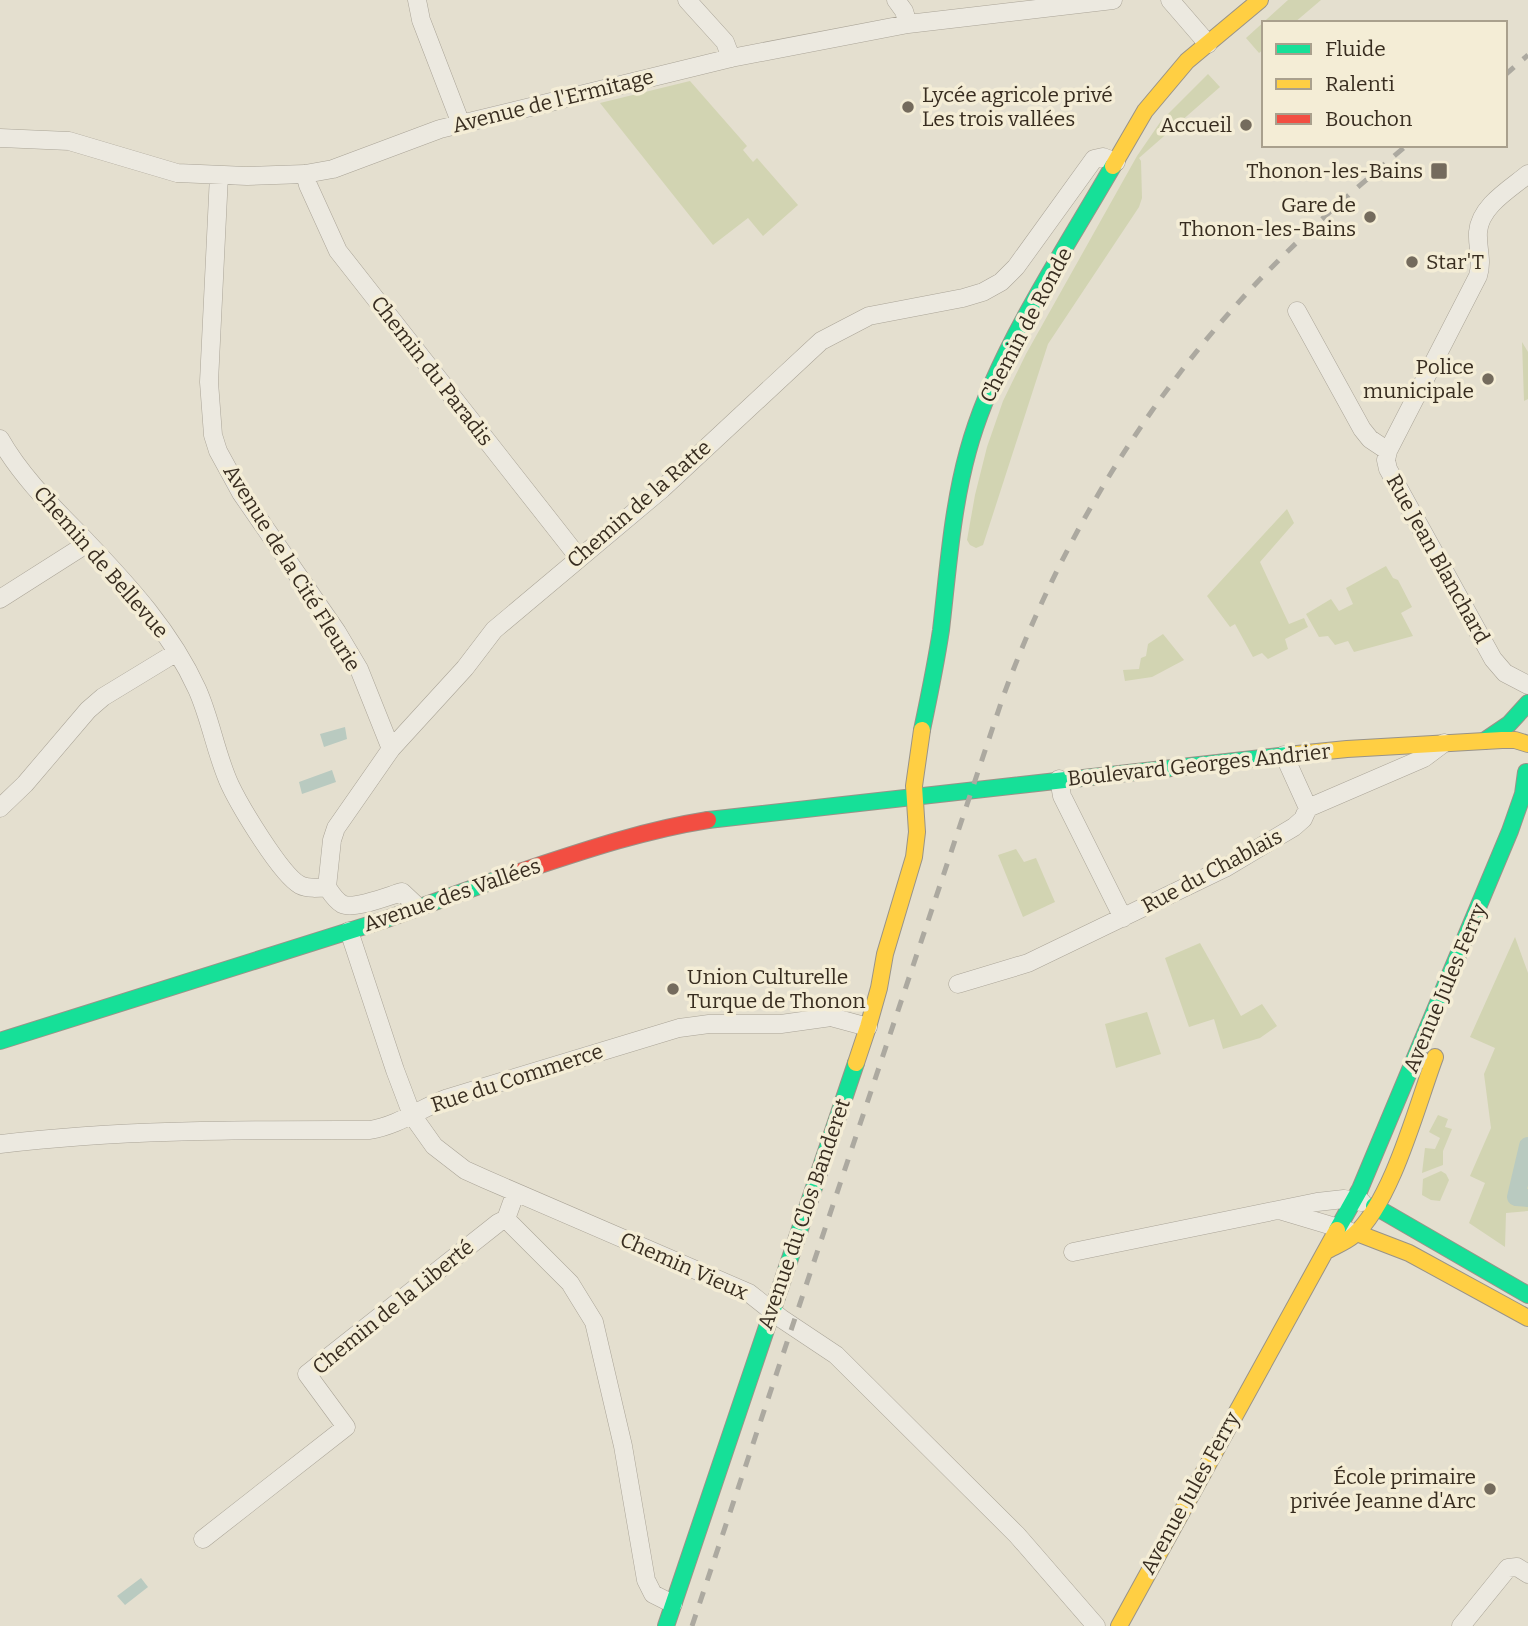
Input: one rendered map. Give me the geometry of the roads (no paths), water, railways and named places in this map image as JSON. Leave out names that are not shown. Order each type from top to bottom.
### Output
[{"type":"main road","name":"Chemin de Ronde","points":[[914,797],[916,764],[940,635],[958,495],[971,439],[995,377],[1153,100],[1187,61],[1260,0]]},
{"type":"main road","points":[[1521,766],[1484,741],[1509,724],[1528,703]]},
{"type":"main road","name":"Boulevard Georges Andrier","points":[[914,797],[1347,749],[1508,740],[1528,744]]},
{"type":"main road","name":"Avenue Jules Ferry","points":[[1119,1626],[1370,1169],[1462,969],[1523,794],[1521,766],[1523,752],[1528,744]]},
{"type":"main road","name":"Avenue des Vallées","points":[[0,1041],[349,931],[497,879],[645,832],[747,815],[914,797]]},
{"type":"main road","name":"Avenue du Clos Banderet","points":[[666,1626],[880,988],[885,954],[914,857],[914,797]]},
{"type":"main road","points":[[1519,852],[1528,829]]},
{"type":"main road","name":"Avenue Jules Ferry","points":[[1324,1251],[1357,1233],[1387,1185],[1440,1044]]},
{"type":"main road","points":[[1374,1206],[1528,1295]]},
{"type":"main road","points":[[1357,1233],[1394,1246],[1528,1318]]},
{"type":"street","points":[[416,0],[421,20],[461,124]]},
{"type":"street","points":[[687,0],[725,42],[731,58]]},
{"type":"street","points":[[896,0],[904,11],[908,24]]},
{"type":"street","name":"Avenue de l'Ermitage","points":[[0,138],[69,141],[166,170],[219,175],[305,174],[332,169],[424,134],[731,58],[908,24],[1113,0]]},
{"type":"street","points":[[1170,0],[1208,44]]},
{"type":"street","name":"Chemin de la Ratte","points":[[327,887],[332,840],[336,828],[391,749],[465,668],[494,630],[662,489],[821,341],[869,316],[963,298],[993,287],[1016,267],[1094,159],[1103,156],[1116,162]]},
{"type":"street","name":"Chemin du Paradis","points":[[305,174],[338,251],[579,558]]},
{"type":"street","name":"Rue Jean Blanchard","points":[[1528,174],[1482,217],[1478,230],[1480,268],[1475,284],[1388,451],[1386,460],[1388,469],[1493,659],[1505,673],[1528,685]]},
{"type":"street","name":"Avenue de la Cité Fleurie","points":[[219,175],[209,382],[212,435],[241,493],[337,632],[359,669],[391,749]]},
{"type":"street","points":[[1297,311],[1362,429],[1376,444],[1388,451]]},
{"type":"street","name":"Chemin de Bellevue","points":[[0,439],[20,468],[153,616],[177,652],[197,689],[230,785],[283,868],[299,885],[327,887]]},
{"type":"street","points":[[0,599],[88,542]]},
{"type":"street","points":[[0,808],[25,784],[88,710],[103,697],[177,652]]},
{"type":"street","name":"Rue du Chablais","points":[[958,984],[1018,968],[1122,918],[1253,852],[1298,824],[1308,808],[1424,758],[1444,743]]},
{"type":"street","points":[[1284,755],[1308,808]]},
{"type":"street","name":"Rue du Chablais","points":[[1059,779],[1064,800],[1122,918]]},
{"type":"street","points":[[327,887],[344,906],[402,892],[418,907]]},
{"type":"street","name":"Chemin Vieux","points":[[349,931],[412,1115],[434,1146],[465,1170],[515,1194],[741,1289],[836,1355],[1001,1519],[1096,1626]]},
{"type":"street","name":"Rue du Commerce","points":[[0,1144],[81,1136],[215,1129],[370,1130],[394,1125],[448,1098],[679,1028],[709,1024],[781,1024],[831,1017],[867,1027]]},
{"type":"street","points":[[515,1194],[506,1219],[570,1283],[594,1322],[623,1447],[646,1580],[653,1594],[673,1604]]},
{"type":"street","points":[[1073,1252],[1317,1202],[1354,1200],[1374,1206]]},
{"type":"street","points":[[1282,1211],[1357,1233]]},
{"type":"street","name":"Chemin de la Liberté","points":[[203,1539],[346,1427],[307,1374],[506,1219]]},
{"type":"street","points":[[1461,1626],[1505,1570],[1522,1570]]},
{"type":"waterway","points":[[1528,1146],[1516,1197],[1528,1198]]},
{"type":"railway","points":[[1507,73],[1528,55]]},
{"type":"railway","points":[[692,1626],[1003,697],[1052,580],[1114,469],[1186,365],[1286,253],[1405,147]]},
{"type":"place","name":"Lycée agricole privé Les trois vallées","points":[[908,107]]},
{"type":"place","name":"Accueil","points":[[1246,125]]},
{"type":"place","name":"Thonon-les-Bains","points":[[1439,171]]},
{"type":"place","name":"Gare de Thonon-les-Bains","points":[[1370,217]]},
{"type":"place","name":"Star'T","points":[[1412,262]]},
{"type":"place","name":"Police municipale","points":[[1488,379]]},
{"type":"place","name":"Union Culturelle Turque de Thonon","points":[[673,989]]},
{"type":"place","name":"École primaire privée Jeanne d'Arc","points":[[1490,1489]]}]
